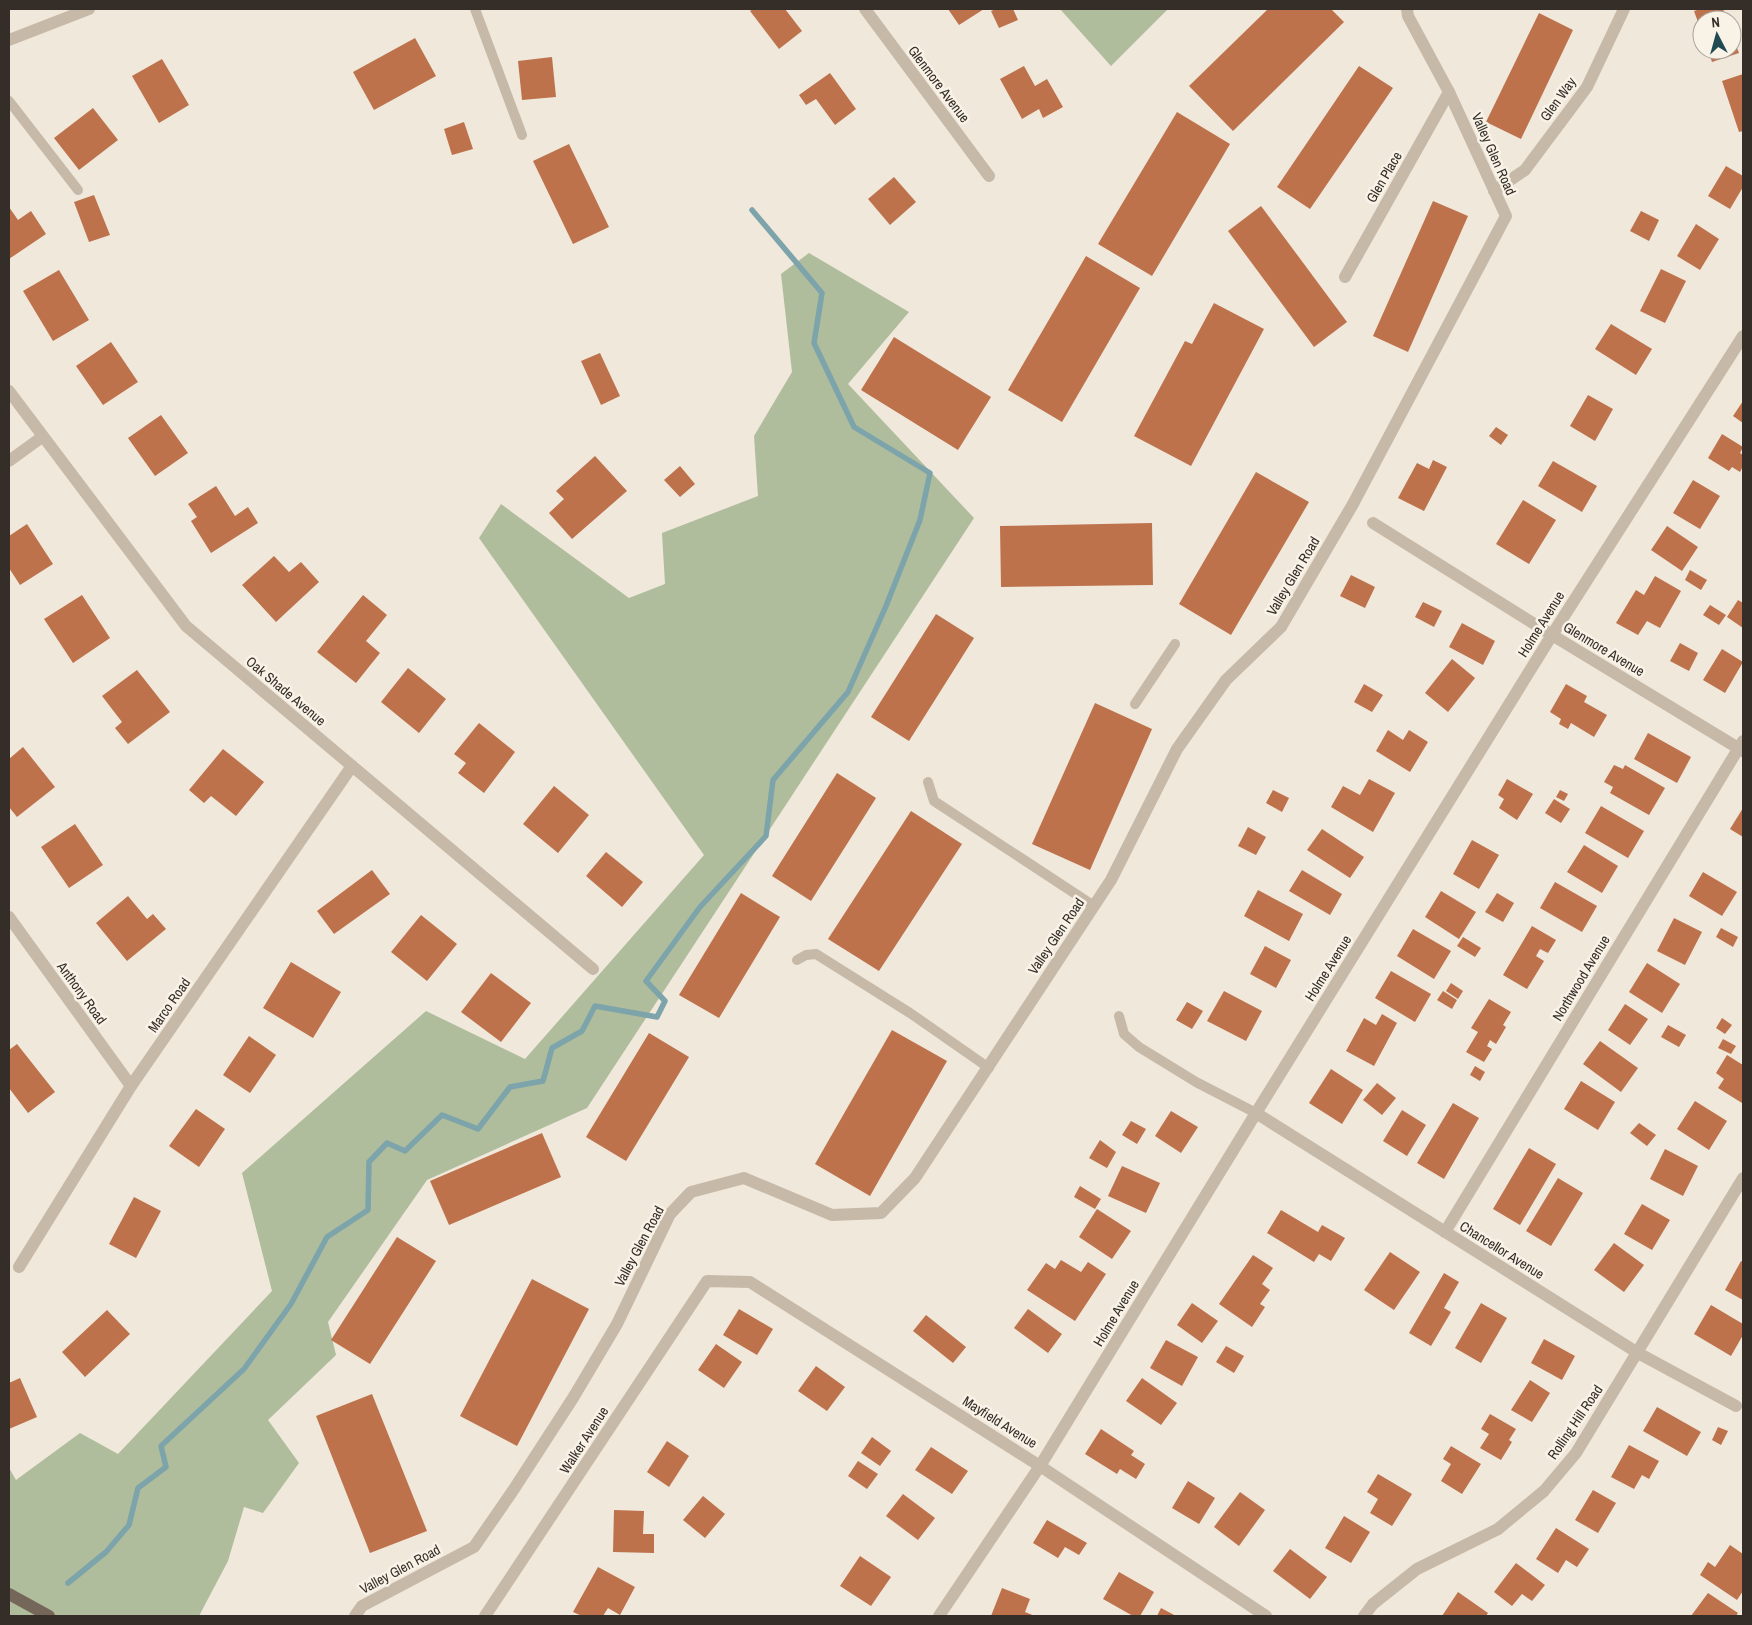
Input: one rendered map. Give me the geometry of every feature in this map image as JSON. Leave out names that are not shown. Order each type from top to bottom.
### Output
[{"type":"main road","points":[[9,1594],[49,1616]]},
{"type":"street","points":[[9,40],[89,9]]},
{"type":"street","name":"Glenmore Avenue","points":[[865,9],[989,176]]},
{"type":"street","name":"Valley Glen Road","points":[[355,1616],[362,1606],[474,1547],[578,1390],[617,1324],[670,1214],[691,1192],[744,1178],[832,1215],[881,1212],[915,1178],[1111,880],[1176,749],[1226,680],[1281,627],[1353,504],[1506,216],[1450,92],[1408,16],[1407,9]]},
{"type":"street","name":"Glen Way","points":[[1494,191],[1525,170],[1587,87],[1624,9]]},
{"type":"street","name":"Glen Place","points":[[1345,277],[1450,92]]},
{"type":"street","name":"Holme Avenue","points":[[940,1616],[1040,1466],[1552,635],[1743,336]]},
{"type":"street","name":"Oak Shade Avenue","points":[[9,391],[186,626],[593,969]]},
{"type":"street","points":[[9,461],[42,437]]},
{"type":"street","name":"Glenmore Avenue","points":[[1373,523],[1552,635],[1742,747]]},
{"type":"street","name":"Northwood Avenue","points":[[1445,1232],[1742,747]]},
{"type":"street","name":"Marco Road","points":[[20,1267],[131,1086],[352,766]]},
{"type":"street","name":"Anthony Road","points":[[9,917],[131,1086]]},
{"type":"street","name":"Chancellor Avenue","points":[[1256,1113],[1638,1353],[1736,1406]]},
{"type":"street","name":"Rolling Hill Road","points":[[1364,1616],[1372,1604],[1416,1569],[1498,1529],[1544,1491],[1576,1453],[1743,1178]]},
{"type":"street","name":"Mayfield Avenue","points":[[707,1281],[750,1282],[1040,1466],[1266,1616]]},
{"type":"street","name":"Walker Avenue","points":[[486,1616],[707,1281]]},
{"type":"lane","points":[[475,9],[522,135]]},
{"type":"lane","points":[[9,101],[78,190]]},
{"type":"lane","points":[[1135,704],[1175,644]]},
{"type":"lane","points":[[928,782],[934,800],[1094,906]]},
{"type":"lane","points":[[797,960],[806,955],[816,954],[934,1028],[989,1068]]},
{"type":"lane","points":[[1118,1016],[1124,1034],[1139,1047],[1196,1082],[1256,1113]]},
{"type":"green space","points":[[1060,9],[1168,9],[1111,66]]},
{"type":"green space","points":[[809,253],[909,312],[848,384],[974,518],[587,1108],[427,1180],[328,1322],[336,1355],[268,1420],[299,1463],[263,1513],[244,1507],[228,1561],[199,1616],[9,1616],[9,1468],[16,1480],[80,1433],[118,1454],[272,1291],[242,1173],[426,1011],[525,1059],[704,855],[479,538],[501,504],[629,598],[665,584],[662,533],[758,496],[754,436],[792,372],[781,274]]},
{"type":"building","points":[[753,9],[785,9],[802,31],[779,49],[750,11]]},
{"type":"building","points":[[948,9],[984,9],[959,25]]},
{"type":"building","points":[[996,9],[1013,9],[1018,20],[999,28],[991,11]]},
{"type":"building","points":[[1268,9],[1331,9],[1344,22],[1233,131],[1189,86]]},
{"type":"building","points":[[1723,9],[1723,10],[1697,10]]},
{"type":"building","points":[[1539,13],[1573,30],[1521,139],[1486,122]]},
{"type":"building","points":[[415,38],[436,76],[374,110],[353,72]]},
{"type":"building","points":[[552,57],[556,97],[522,100],[518,61]]},
{"type":"building","points":[[162,59],[189,105],[159,123],[132,76]]},
{"type":"building","points":[[1024,66],[1035,86],[1047,79],[1063,107],[1043,118],[1039,109],[1022,119],[1000,79]]},
{"type":"building","points":[[1359,66],[1393,88],[1310,209],[1277,187]]},
{"type":"building","points":[[830,73],[856,109],[835,125],[816,99],[806,105],[799,95]]},
{"type":"building","points":[[1743,74],[1743,131],[1739,132],[1722,81]]},
{"type":"building","points":[[93,108],[118,140],[79,170],[54,138]]},
{"type":"building","points":[[1177,112],[1230,144],[1152,276],[1098,244]]},
{"type":"building","points":[[464,122],[473,149],[452,155],[444,129]]},
{"type":"building","points":[[569,144],[609,227],[573,244],[533,161]]},
{"type":"building","points":[[1726,166],[1743,176],[1743,187],[1730,209],[1708,196]]},
{"type":"building","points":[[894,177],[916,202],[890,225],[868,199]]},
{"type":"building","points":[[94,195],[110,235],[89,242],[74,202]]},
{"type":"building","points":[[1433,201],[1468,216],[1408,352],[1373,336]]},
{"type":"building","points":[[1261,206],[1347,322],[1314,347],[1228,231]]},
{"type":"building","points":[[9,207],[18,220],[31,211],[46,234],[9,259]]},
{"type":"building","points":[[1641,211],[1659,220],[1649,241],[1630,231]]},
{"type":"building","points":[[1696,224],[1719,239],[1700,270],[1677,256]]},
{"type":"building","points":[[1086,256],[1140,288],[1062,422],[1008,390]]},
{"type":"building","points":[[1661,269],[1686,281],[1665,323],[1640,311]]},
{"type":"building","points":[[59,270],[89,320],[53,341],[23,291]]},
{"type":"building","points":[[1214,303],[1264,329],[1191,466],[1134,436],[1185,341],[1192,344]]},
{"type":"building","points":[[1611,324],[1652,349],[1636,375],[1595,349]]},
{"type":"building","points":[[894,337],[991,397],[958,450],[861,390]]},
{"type":"building","points":[[111,342],[138,382],[103,405],[76,366]]},
{"type":"building","points":[[600,353],[620,396],[601,405],[581,361]]},
{"type":"building","points":[[1588,395],[1613,409],[1595,441],[1570,426]]},
{"type":"building","points":[[1743,401],[1743,423],[1733,416]]},
{"type":"building","points":[[161,415],[188,453],[155,476],[128,438]]},
{"type":"building","points":[[1496,427],[1508,435],[1501,445],[1489,436]]},
{"type":"building","points":[[1722,434],[1743,447],[1740,453],[1743,455],[1743,466],[1740,472],[1732,467],[1729,471],[1708,458]]},
{"type":"building","points":[[595,456],[627,491],[572,539],[549,513],[564,499],[556,491]]},
{"type":"building","points":[[1433,460],[1447,467],[1424,511],[1398,498],[1417,463],[1429,469]]},
{"type":"building","points":[[1553,461],[1597,486],[1582,512],[1538,486]]},
{"type":"building","points":[[680,466],[695,484],[680,497],[664,480]]},
{"type":"building","points":[[1256,472],[1309,502],[1231,635],[1179,604]]},
{"type":"building","points":[[1693,480],[1720,496],[1700,529],[1673,513]]},
{"type":"building","points":[[216,486],[235,516],[248,507],[258,523],[211,553],[191,521],[197,517],[188,504]]},
{"type":"building","points":[[1523,500],[1556,520],[1529,564],[1496,544]]},
{"type":"building","points":[[1152,523],[1153,585],[1001,587],[1000,526]]},
{"type":"building","points":[[27,524],[53,564],[20,585],[9,568],[9,536]]},
{"type":"building","points":[[1667,526],[1698,547],[1682,571],[1651,550]]},
{"type":"building","points":[[274,556],[289,572],[301,562],[319,582],[276,622],[242,585]]},
{"type":"building","points":[[1690,570],[1707,580],[1701,590],[1685,580]]},
{"type":"building","points":[[1351,575],[1375,587],[1365,608],[1340,596]]},
{"type":"building","points":[[1655,576],[1681,591],[1660,628],[1647,621],[1638,635],[1616,623],[1636,590],[1644,595]]},
{"type":"building","points":[[82,595],[110,638],[73,663],[44,619]]},
{"type":"building","points":[[363,595],[387,615],[366,641],[380,653],[356,683],[317,652]]},
{"type":"building","points":[[1738,600],[1743,603],[1743,628],[1727,617]]},
{"type":"building","points":[[1423,602],[1442,611],[1434,627],[1415,617]]},
{"type":"building","points":[[1710,605],[1726,615],[1719,625],[1703,615]]},
{"type":"building","points":[[936,614],[974,638],[909,741],[871,717]]},
{"type":"building","points":[[1462,623],[1495,641],[1483,665],[1449,647]]},
{"type":"building","points":[[1680,643],[1698,653],[1689,671],[1670,661]]},
{"type":"building","points":[[1722,649],[1743,662],[1725,693],[1703,680]]},
{"type":"building","points":[[1452,659],[1475,678],[1448,712],[1425,693]]},
{"type":"building","points":[[408,668],[446,699],[419,733],[381,702]]},
{"type":"building","points":[[137,670],[170,712],[128,744],[115,728],[122,722],[102,696]]},
{"type":"building","points":[[1364,684],[1383,695],[1372,712],[1354,702]]},
{"type":"building","points":[[1566,684],[1587,696],[1584,702],[1607,715],[1594,737],[1571,723],[1568,729],[1559,724],[1561,719],[1550,712]]},
{"type":"building","points":[[1095,703],[1152,729],[1090,870],[1032,844]]},
{"type":"building","points":[[479,723],[515,752],[484,793],[458,773],[466,763],[454,754]]},
{"type":"building","points":[[1388,730],[1403,740],[1409,730],[1428,742],[1410,772],[1376,751]]},
{"type":"building","points":[[1648,733],[1691,757],[1677,783],[1634,759]]},
{"type":"building","points":[[23,747],[55,787],[17,817],[9,807],[9,759]]},
{"type":"building","points":[[223,749],[264,782],[236,816],[211,796],[204,803],[189,790]]},
{"type":"building","points":[[1614,765],[1623,769],[1625,765],[1665,788],[1649,815],[1610,793],[1613,787],[1604,782]]},
{"type":"building","points":[[837,773],[876,798],[811,901],[772,876]]},
{"type":"building","points":[[1369,779],[1395,793],[1373,832],[1331,807],[1343,786],[1360,795]]},
{"type":"building","points":[[1507,779],[1533,794],[1517,820],[1499,808],[1504,799],[1498,795]]},
{"type":"building","points":[[554,786],[589,815],[558,853],[523,824]]},
{"type":"building","points":[[1273,790],[1289,798],[1282,812],[1266,803]]},
{"type":"building","points":[[1560,790],[1568,794],[1564,801],[1556,797]]},
{"type":"building","points":[[1554,799],[1570,809],[1561,823],[1545,813]]},
{"type":"building","points":[[1601,806],[1644,831],[1628,858],[1585,833]]},
{"type":"building","points":[[1743,808],[1743,837],[1730,829]]},
{"type":"building","points":[[911,811],[962,844],[879,971],[828,939]]},
{"type":"building","points":[[75,824],[103,865],[69,888],[41,847]]},
{"type":"building","points":[[1248,827],[1266,837],[1256,855],[1238,846]]},
{"type":"building","points":[[1322,829],[1364,857],[1350,878],[1307,850]]},
{"type":"building","points":[[1472,840],[1499,855],[1479,889],[1453,874]]},
{"type":"building","points":[[1584,845],[1618,866],[1602,893],[1567,872]]},
{"type":"building","points":[[606,852],[643,882],[622,907],[586,876]]},
{"type":"building","points":[[372,870],[390,894],[334,934],[317,911]]},
{"type":"building","points":[[1302,870],[1342,894],[1330,915],[1289,891]]},
{"type":"building","points":[[1703,872],[1737,892],[1722,916],[1689,896]]},
{"type":"building","points":[[1555,882],[1597,906],[1582,932],[1540,908]]},
{"type":"building","points":[[1258,890],[1303,914],[1289,941],[1244,916]]},
{"type":"building","points":[[1441,891],[1476,912],[1459,939],[1425,917]]},
{"type":"building","points":[[741,893],[780,917],[719,1018],[679,995]]},
{"type":"building","points":[[1497,893],[1514,903],[1503,922],[1485,912]]},
{"type":"building","points":[[128,896],[147,919],[153,914],[166,929],[127,961],[96,923]]},
{"type":"building","points":[[421,915],[457,944],[427,981],[391,952]]},
{"type":"building","points":[[1674,918],[1702,932],[1685,965],[1657,951]]},
{"type":"building","points":[[1532,926],[1556,940],[1548,953],[1540,949],[1536,956],[1544,961],[1527,989],[1503,975]]},
{"type":"building","points":[[1721,928],[1738,937],[1733,947],[1716,937]]},
{"type":"building","points":[[1413,929],[1451,951],[1434,979],[1397,956]]},
{"type":"building","points":[[1463,937],[1481,948],[1475,957],[1457,946]]},
{"type":"building","points":[[1265,946],[1291,960],[1276,988],[1250,974]]},
{"type":"building","points":[[291,962],[341,992],[313,1038],[263,1008]]},
{"type":"building","points":[[1647,963],[1680,984],[1662,1013],[1629,992]]},
{"type":"building","points":[[1391,971],[1431,994],[1415,1022],[1375,998]]},
{"type":"building","points":[[491,973],[531,1003],[501,1042],[461,1012]]},
{"type":"building","points":[[1451,983],[1463,991],[1458,999],[1446,991]]},
{"type":"building","points":[[1224,991],[1262,1011],[1246,1041],[1207,1021]]},
{"type":"building","points":[[1443,991],[1457,1000],[1452,1009],[1437,1000]]},
{"type":"building","points":[[1489,999],[1511,1012],[1503,1025],[1506,1027],[1496,1044],[1490,1040],[1487,1046],[1492,1049],[1484,1062],[1466,1052],[1478,1032],[1471,1028]]},
{"type":"building","points":[[1187,1002],[1203,1011],[1192,1029],[1176,1020]]},
{"type":"building","points":[[1625,1004],[1648,1019],[1630,1045],[1608,1030]]},
{"type":"building","points":[[1382,1014],[1397,1023],[1374,1066],[1346,1051],[1364,1018],[1376,1025]]},
{"type":"building","points":[[1722,1018],[1732,1025],[1725,1034],[1716,1028]]},
{"type":"building","points":[[1668,1025],[1686,1035],[1679,1047],[1661,1037]]},
{"type":"building","points":[[892,1030],[947,1061],[870,1196],[815,1164]]},
{"type":"building","points":[[649,1033],[689,1057],[626,1161],[586,1137]]},
{"type":"building","points":[[249,1036],[276,1055],[250,1093],[223,1075]]},
{"type":"building","points":[[1723,1039],[1736,1046],[1731,1054],[1718,1048]]},
{"type":"building","points":[[1600,1041],[1638,1068],[1621,1092],[1583,1064]]},
{"type":"building","points":[[17,1044],[55,1092],[28,1113],[9,1088],[9,1050]]},
{"type":"building","points":[[1727,1055],[1743,1065],[1742,1103],[1718,1088],[1724,1079],[1716,1073]]},
{"type":"building","points":[[1475,1066],[1485,1072],[1480,1081],[1470,1075]]},
{"type":"building","points":[[1331,1069],[1363,1090],[1342,1124],[1309,1103]]},
{"type":"building","points":[[1581,1081],[1615,1102],[1598,1130],[1564,1109]]},
{"type":"building","points":[[1377,1083],[1396,1098],[1382,1115],[1363,1100]]},
{"type":"building","points":[[1695,1101],[1727,1121],[1709,1150],[1677,1129]]},
{"type":"building","points":[[1453,1103],[1479,1118],[1444,1179],[1417,1163]]},
{"type":"building","points":[[196,1109],[225,1129],[199,1167],[169,1146]]},
{"type":"building","points":[[1402,1110],[1426,1125],[1407,1156],[1383,1141]]},
{"type":"building","points":[[1171,1111],[1198,1127],[1181,1153],[1155,1136]]},
{"type":"building","points":[[1131,1121],[1146,1129],[1137,1144],[1122,1135]]},
{"type":"building","points":[[1639,1123],[1656,1135],[1647,1146],[1630,1133]]},
{"type":"building","points":[[542,1133],[561,1177],[449,1225],[430,1181]]},
{"type":"building","points":[[1100,1140],[1116,1152],[1107,1168],[1089,1158]]},
{"type":"building","points":[[1529,1148],[1556,1164],[1520,1225],[1493,1209]]},
{"type":"building","points":[[1665,1149],[1698,1166],[1683,1196],[1650,1179]]},
{"type":"building","points":[[1122,1166],[1160,1183],[1146,1213],[1108,1196]]},
{"type":"building","points":[[1558,1178],[1583,1193],[1551,1246],[1526,1231]]},
{"type":"building","points":[[1080,1186],[1101,1199],[1095,1209],[1074,1197]]},
{"type":"building","points":[[134,1197],[161,1211],[136,1258],[109,1244]]},
{"type":"building","points":[[1642,1204],[1670,1220],[1652,1250],[1624,1234]]},
{"type":"building","points":[[1097,1209],[1131,1231],[1112,1259],[1079,1237]]},
{"type":"building","points":[[1281,1210],[1318,1232],[1322,1225],[1345,1238],[1331,1261],[1319,1254],[1314,1262],[1267,1233]]},
{"type":"building","points":[[397,1237],[436,1261],[370,1364],[331,1340]]},
{"type":"building","points":[[1614,1243],[1644,1265],[1624,1292],[1594,1270]]},
{"type":"building","points":[[1390,1252],[1420,1272],[1394,1310],[1364,1290]]},
{"type":"building","points":[[1253,1255],[1273,1268],[1262,1284],[1270,1290],[1260,1304],[1265,1307],[1252,1327],[1219,1304]]},
{"type":"building","points":[[1061,1260],[1081,1272],[1088,1262],[1106,1274],[1075,1321],[1027,1290],[1046,1263],[1055,1269]]},
{"type":"building","points":[[1741,1261],[1743,1262],[1743,1300],[1725,1290]]},
{"type":"building","points":[[1444,1273],[1459,1282],[1444,1308],[1451,1312],[1431,1346],[1409,1333]]},
{"type":"building","points":[[532,1279],[589,1309],[517,1446],[460,1416]]},
{"type":"building","points":[[1192,1303],[1218,1321],[1202,1343],[1177,1325]]},
{"type":"building","points":[[1481,1303],[1507,1318],[1481,1363],[1455,1348]]},
{"type":"building","points":[[1711,1305],[1743,1324],[1743,1335],[1731,1356],[1694,1334]]},
{"type":"building","points":[[739,1309],[773,1329],[757,1355],[723,1335]]},
{"type":"building","points":[[1028,1309],[1062,1334],[1048,1353],[1014,1328]]},
{"type":"building","points":[[107,1310],[130,1334],[85,1377],[62,1352]]},
{"type":"building","points":[[926,1315],[966,1347],[953,1363],[913,1331]]},
{"type":"building","points":[[1544,1339],[1575,1356],[1562,1380],[1531,1363]]},
{"type":"building","points":[[1166,1340],[1198,1357],[1182,1386],[1150,1368]]},
{"type":"building","points":[[716,1344],[742,1362],[724,1388],[698,1370]]},
{"type":"building","points":[[1226,1346],[1244,1356],[1234,1373],[1216,1362]]},
{"type":"building","points":[[816,1366],[845,1387],[827,1411],[798,1391]]},
{"type":"building","points":[[20,1378],[37,1417],[9,1429],[9,1383]]},
{"type":"building","points":[[1142,1378],[1177,1403],[1161,1425],[1126,1401]]},
{"type":"building","points":[[1530,1380],[1550,1393],[1532,1422],[1511,1410]]},
{"type":"building","points":[[372,1394],[427,1531],[370,1553],[316,1416]]},
{"type":"building","points":[[1657,1407],[1701,1432],[1687,1456],[1643,1431]]},
{"type":"building","points":[[1490,1414],[1516,1429],[1509,1440],[1512,1442],[1501,1460],[1480,1448],[1489,1434],[1481,1429]]},
{"type":"building","points":[[1718,1427],[1728,1431],[1721,1445],[1712,1440]]},
{"type":"building","points":[[1101,1429],[1134,1451],[1131,1455],[1145,1464],[1136,1479],[1120,1469],[1117,1474],[1085,1454]]},
{"type":"building","points":[[872,1437],[891,1451],[880,1466],[861,1453]]},
{"type":"building","points":[[667,1441],[689,1456],[669,1487],[647,1472]]},
{"type":"building","points":[[1629,1445],[1659,1461],[1649,1479],[1642,1475],[1634,1489],[1611,1477]]},
{"type":"building","points":[[1451,1446],[1481,1464],[1462,1494],[1441,1481],[1451,1464],[1443,1459]]},
{"type":"building","points":[[931,1447],[968,1471],[952,1494],[915,1470]]},
{"type":"building","points":[[858,1461],[878,1474],[867,1489],[848,1476]]},
{"type":"building","points":[[1378,1474],[1412,1494],[1392,1526],[1370,1513],[1378,1499],[1367,1492]]},
{"type":"building","points":[[1188,1481],[1215,1498],[1199,1524],[1172,1508]]},
{"type":"building","points":[[1593,1490],[1616,1503],[1598,1533],[1575,1520]]},
{"type":"building","points":[[1240,1492],[1265,1510],[1239,1546],[1214,1527]]},
{"type":"building","points":[[903,1494],[935,1518],[918,1540],[886,1516]]},
{"type":"building","points":[[703,1496],[725,1514],[705,1538],[683,1520]]},
{"type":"building","points":[[614,1510],[644,1511],[643,1534],[654,1534],[654,1553],[613,1552]]},
{"type":"building","points":[[1344,1516],[1370,1532],[1351,1563],[1325,1548]]},
{"type":"building","points":[[1047,1520],[1087,1543],[1079,1555],[1065,1547],[1058,1558],[1033,1543]]},
{"type":"building","points":[[1556,1528],[1589,1549],[1577,1567],[1566,1560],[1558,1573],[1536,1559]]},
{"type":"building","points":[[1730,1545],[1743,1554],[1743,1591],[1737,1600],[1700,1575],[1708,1562],[1715,1567]]},
{"type":"building","points":[[1290,1549],[1327,1577],[1310,1599],[1273,1571]]},
{"type":"building","points":[[860,1556],[891,1577],[871,1606],[840,1586]]},
{"type":"building","points":[[1516,1563],[1545,1585],[1532,1601],[1522,1594],[1512,1606],[1494,1592]]},
{"type":"building","points":[[598,1567],[635,1587],[620,1615],[608,1608],[603,1616],[582,1616],[573,1612]]},
{"type":"building","points":[[1119,1572],[1154,1592],[1140,1616],[1133,1616],[1103,1599]]},
{"type":"building","points":[[1002,1588],[1030,1599],[1025,1612],[1035,1616],[991,1616]]},
{"type":"building","points":[[1458,1592],[1488,1613],[1486,1616],[1442,1616]]},
{"type":"building","points":[[1708,1593],[1738,1613],[1736,1616],[1691,1616]]},
{"type":"building","points":[[1161,1608],[1176,1616],[1157,1616]]},
{"type":"waterway","points":[[68,1583],[106,1552],[129,1525],[138,1488],[166,1467],[161,1446],[244,1369],[291,1304],[327,1237],[368,1210],[369,1162],[387,1143],[405,1151],[442,1115],[478,1129],[510,1087],[543,1081],[552,1048],[582,1031],[595,1006],[657,1017],[665,1001],[646,981],[700,907],[766,836],[773,780],[848,692],[886,606],[920,520],[930,473],[854,427],[814,343],[822,293],[752,210]]}]
